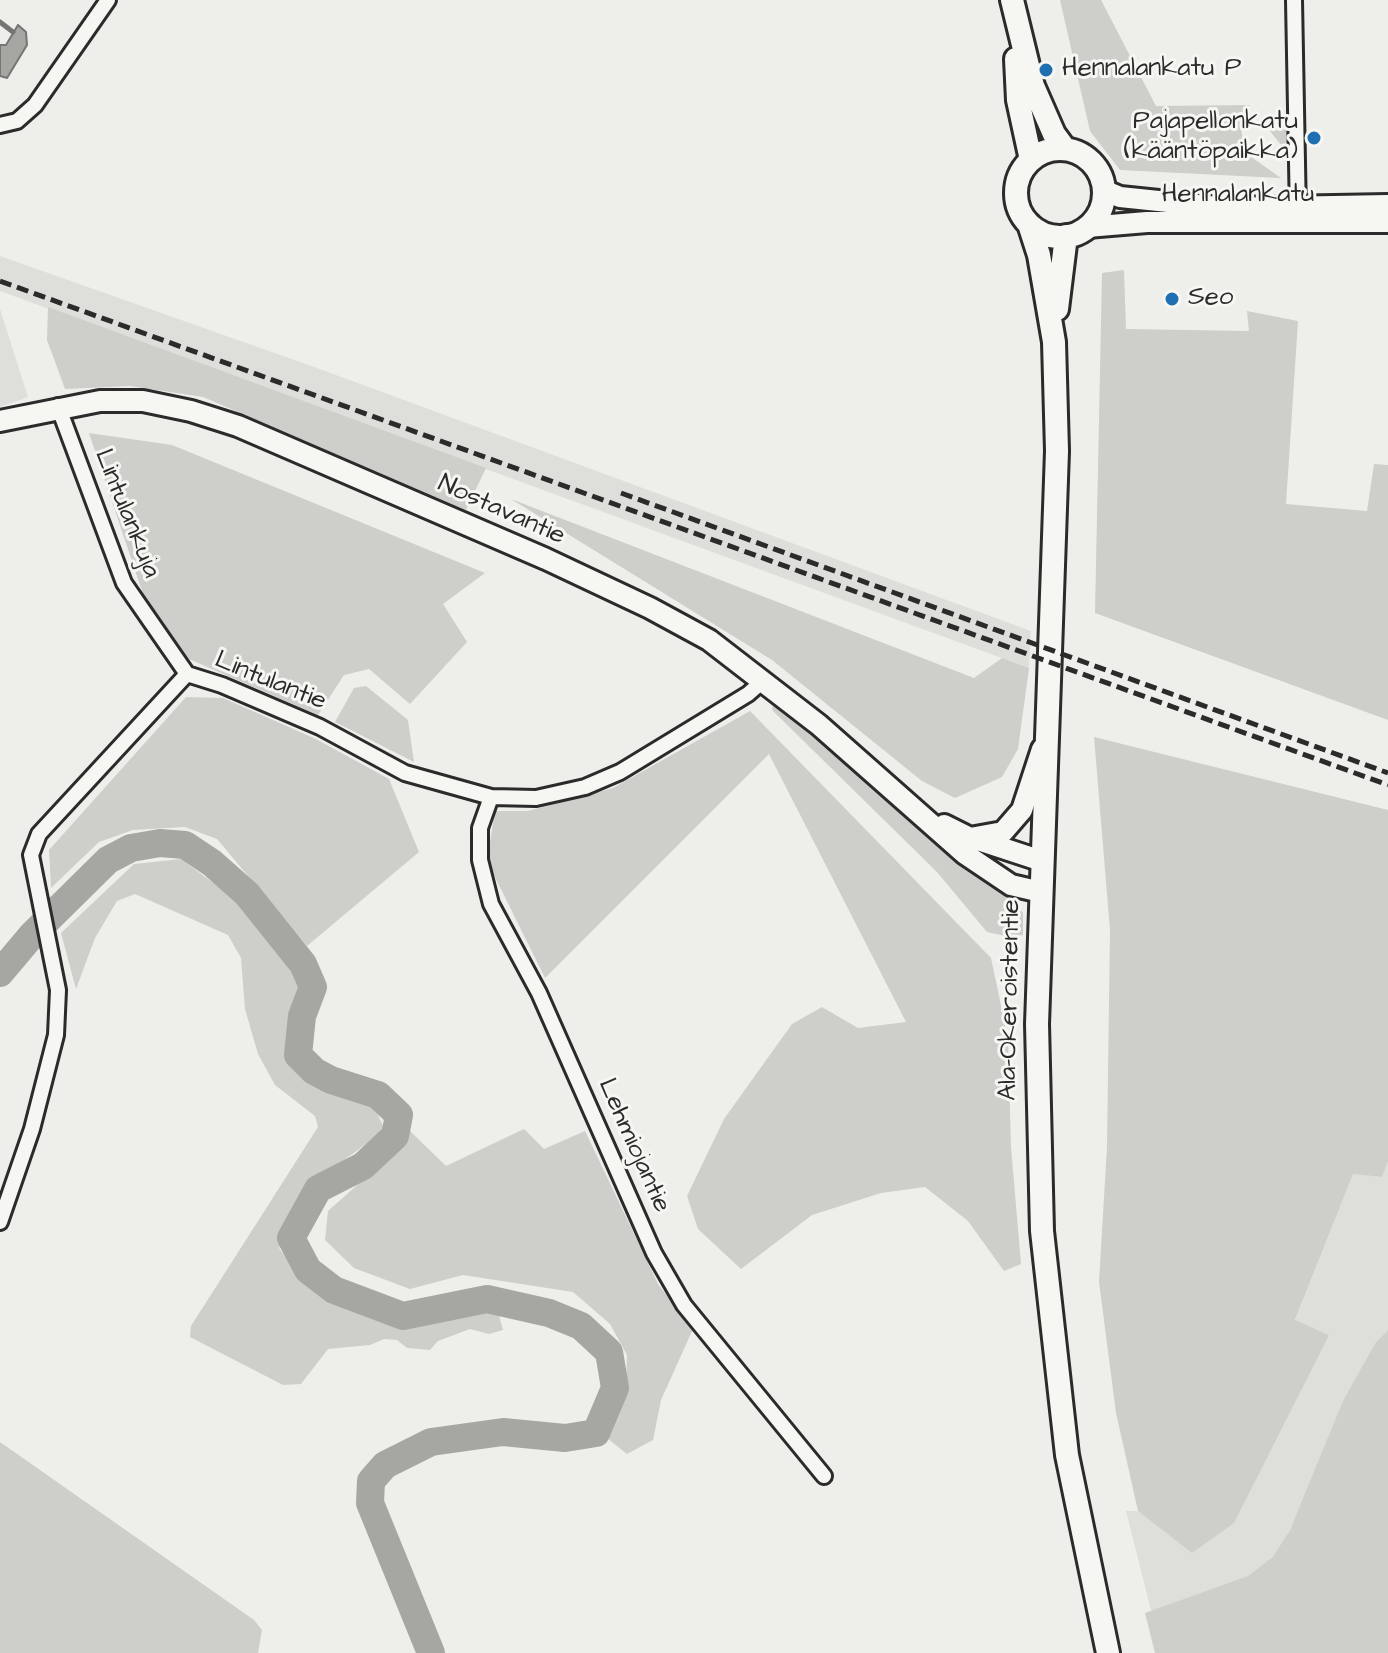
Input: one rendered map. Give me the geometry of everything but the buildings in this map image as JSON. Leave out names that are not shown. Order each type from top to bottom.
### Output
[{"type":"main road","points":[[1014,11],[1033,86],[1054,134],[1065,149],[1088,160],[1097,169],[1103,190],[1102,207],[1087,227],[1066,236],[1046,235],[1029,224],[1016,198],[1017,183],[1031,160],[1042,152],[1065,149]]},
{"type":"main road","points":[[1014,11],[1018,100],[1031,160]]},
{"type":"main road","name":"Ala-Okeroistentie","points":[[1029,224],[1039,255],[1054,342]]},
{"type":"main road","name":"Ala-Okeroistentie","points":[[1066,236],[1054,342],[1057,515],[1041,892],[1038,1161],[1047,1297],[1067,1455],[1108,1653]]},
{"type":"street","points":[[0,125],[17,121],[35,105],[108,0]]},
{"type":"street","points":[[1294,0],[1298,215]]},
{"type":"street","name":"Hennalankatu","points":[[1103,190],[1120,197],[1170,204],[1388,222]]},
{"type":"street","name":"Hennalankatu","points":[[1087,227],[1298,215],[1388,205]]},
{"type":"street","name":"Nostavantie","points":[[0,421],[58,406],[100,401],[143,401],[191,411],[238,426],[476,528],[650,608],[709,640],[764,680],[965,854],[1011,885],[1041,892]]},
{"type":"street","name":"Lintulankuja","points":[[58,406],[124,583],[187,674]]},
{"type":"street","name":"Lintulantie","points":[[0,1222],[32,1129],[56,1035],[58,990],[31,855],[39,834],[187,674],[222,685],[320,727],[405,773],[491,797],[536,798],[585,787],[620,772],[748,694],[764,680]]},
{"type":"street","points":[[970,838],[1003,832],[1022,810],[1047,730]]},
{"type":"street","name":"Lehmiojantie","points":[[491,797],[480,828],[480,860],[491,904],[539,993],[654,1253],[684,1305],[824,1476]]},
{"type":"street","name":"Nostavantie","points":[[922,814],[970,838],[1042,861]]},
{"type":"shaded area","points":[[1060,0],[1101,0],[1156,106],[1250,105],[1241,126],[1244,152],[1281,178],[1120,170],[1090,131]]},
{"type":"shaded area","points":[[18,25],[26,32],[27,45],[7,78],[0,76],[0,45],[6,45]]},
{"type":"shaded area","points":[[1279,124],[1289,132],[1288,149],[1285,150],[1270,131],[1273,125]]},
{"type":"shaded area","points":[[0,256],[317,368],[1031,631],[1029,668],[0,291]]},
{"type":"shaded area","points":[[1124,270],[1126,329],[1249,331],[1247,311],[1298,321],[1286,504],[1367,511],[1374,464],[1388,465],[1388,720],[1095,613],[1102,273]]},
{"type":"shaded area","points":[[48,307],[486,468],[466,510],[203,397],[130,386],[65,389],[47,340]]},
{"type":"shaded area","points":[[0,309],[28,397],[0,407]]},
{"type":"shaded area","points":[[89,433],[172,445],[485,573],[443,604],[467,642],[410,704],[369,669],[344,675],[318,715],[189,659],[145,600]]},
{"type":"shaded area","points":[[511,499],[974,678],[1002,658],[1029,668],[1018,749],[1002,777],[955,798],[922,781],[772,660]]},
{"type":"shaded area","points":[[366,686],[408,720],[414,762],[335,722],[354,688]]},
{"type":"shaded area","points":[[186,697],[223,698],[316,739],[389,779],[419,852],[307,946],[217,839],[185,827],[133,830],[99,842],[51,888],[49,850]]},
{"type":"shaded area","points":[[773,704],[785,709],[857,775],[1005,892],[1023,913],[1023,935],[1010,937],[987,932],[937,872],[772,710]]},
{"type":"shaded area","points":[[750,711],[991,958],[1008,1039],[1011,1147],[1021,1264],[1004,1271],[968,1221],[925,1187],[881,1193],[812,1215],[741,1269],[698,1229],[687,1196],[724,1119],[792,1024],[822,1007],[858,1028],[906,1022],[769,754],[545,978],[487,861],[495,811],[528,811],[613,788]]},
{"type":"shaded area","points":[[1094,737],[1388,810],[1388,1161],[1382,1177],[1353,1174],[1295,1320],[1329,1335],[1234,1523],[1192,1553],[1138,1511],[1116,1413],[1099,1282],[1107,1147],[1110,930]]},
{"type":"shaded area","points":[[181,859],[239,902],[293,973],[300,988],[291,1007],[288,1057],[308,1082],[372,1102],[385,1130],[317,1180],[279,1248],[294,1269],[336,1303],[397,1323],[497,1308],[503,1330],[489,1334],[470,1329],[438,1341],[430,1350],[407,1348],[397,1340],[384,1339],[370,1345],[328,1349],[301,1384],[283,1385],[190,1337],[191,1326],[318,1127],[315,1116],[275,1085],[258,1054],[245,1009],[241,958],[228,935],[135,894],[117,901],[95,938],[76,989],[61,933],[134,864]]},
{"type":"shaded area","points":[[524,1129],[544,1149],[585,1131],[658,1284],[693,1329],[661,1400],[653,1440],[627,1454],[607,1438],[626,1389],[627,1355],[610,1324],[573,1292],[463,1275],[410,1289],[354,1268],[325,1240],[328,1211],[392,1154],[409,1130],[446,1166]]},
{"type":"shaded area","points":[[1388,1161],[1388,1330],[1376,1342],[1278,1555],[1248,1576],[1152,1614],[1126,1511],[1138,1511],[1192,1552],[1329,1335],[1295,1321],[1353,1174],[1382,1177]]},
{"type":"shaded area","points":[[1388,1330],[1388,1653],[1155,1653],[1145,1613],[1248,1576],[1273,1557],[1290,1530],[1343,1401],[1376,1342]]},
{"type":"shaded area","points":[[0,1442],[254,1620],[262,1630],[258,1653],[0,1653]]},
{"type":"waterway","points":[[0,22],[13,32]]},
{"type":"waterway","points":[[0,973],[32,935],[108,860],[131,848],[160,843],[185,845],[212,863],[247,894],[303,964],[313,987],[302,1016],[298,1055],[314,1071],[331,1080],[378,1095],[399,1115],[395,1136],[363,1166],[318,1189],[291,1238],[308,1270],[334,1290],[403,1316],[487,1299],[549,1313],[581,1326],[609,1352],[615,1388],[596,1433],[565,1438],[503,1432],[431,1442],[385,1465],[371,1481],[370,1503],[431,1653]]},
{"type":"railway","points":[[0,281],[1388,785]]},
{"type":"railway","points":[[621,493],[1388,773]]},
{"type":"place","name":"Hennalankatu P","points":[[1046,70]]},
{"type":"place","name":"Pajapellonkatu (kääntöpaikka)","points":[[1314,138]]},
{"type":"place","name":"Seo","points":[[1172,299]]}]
